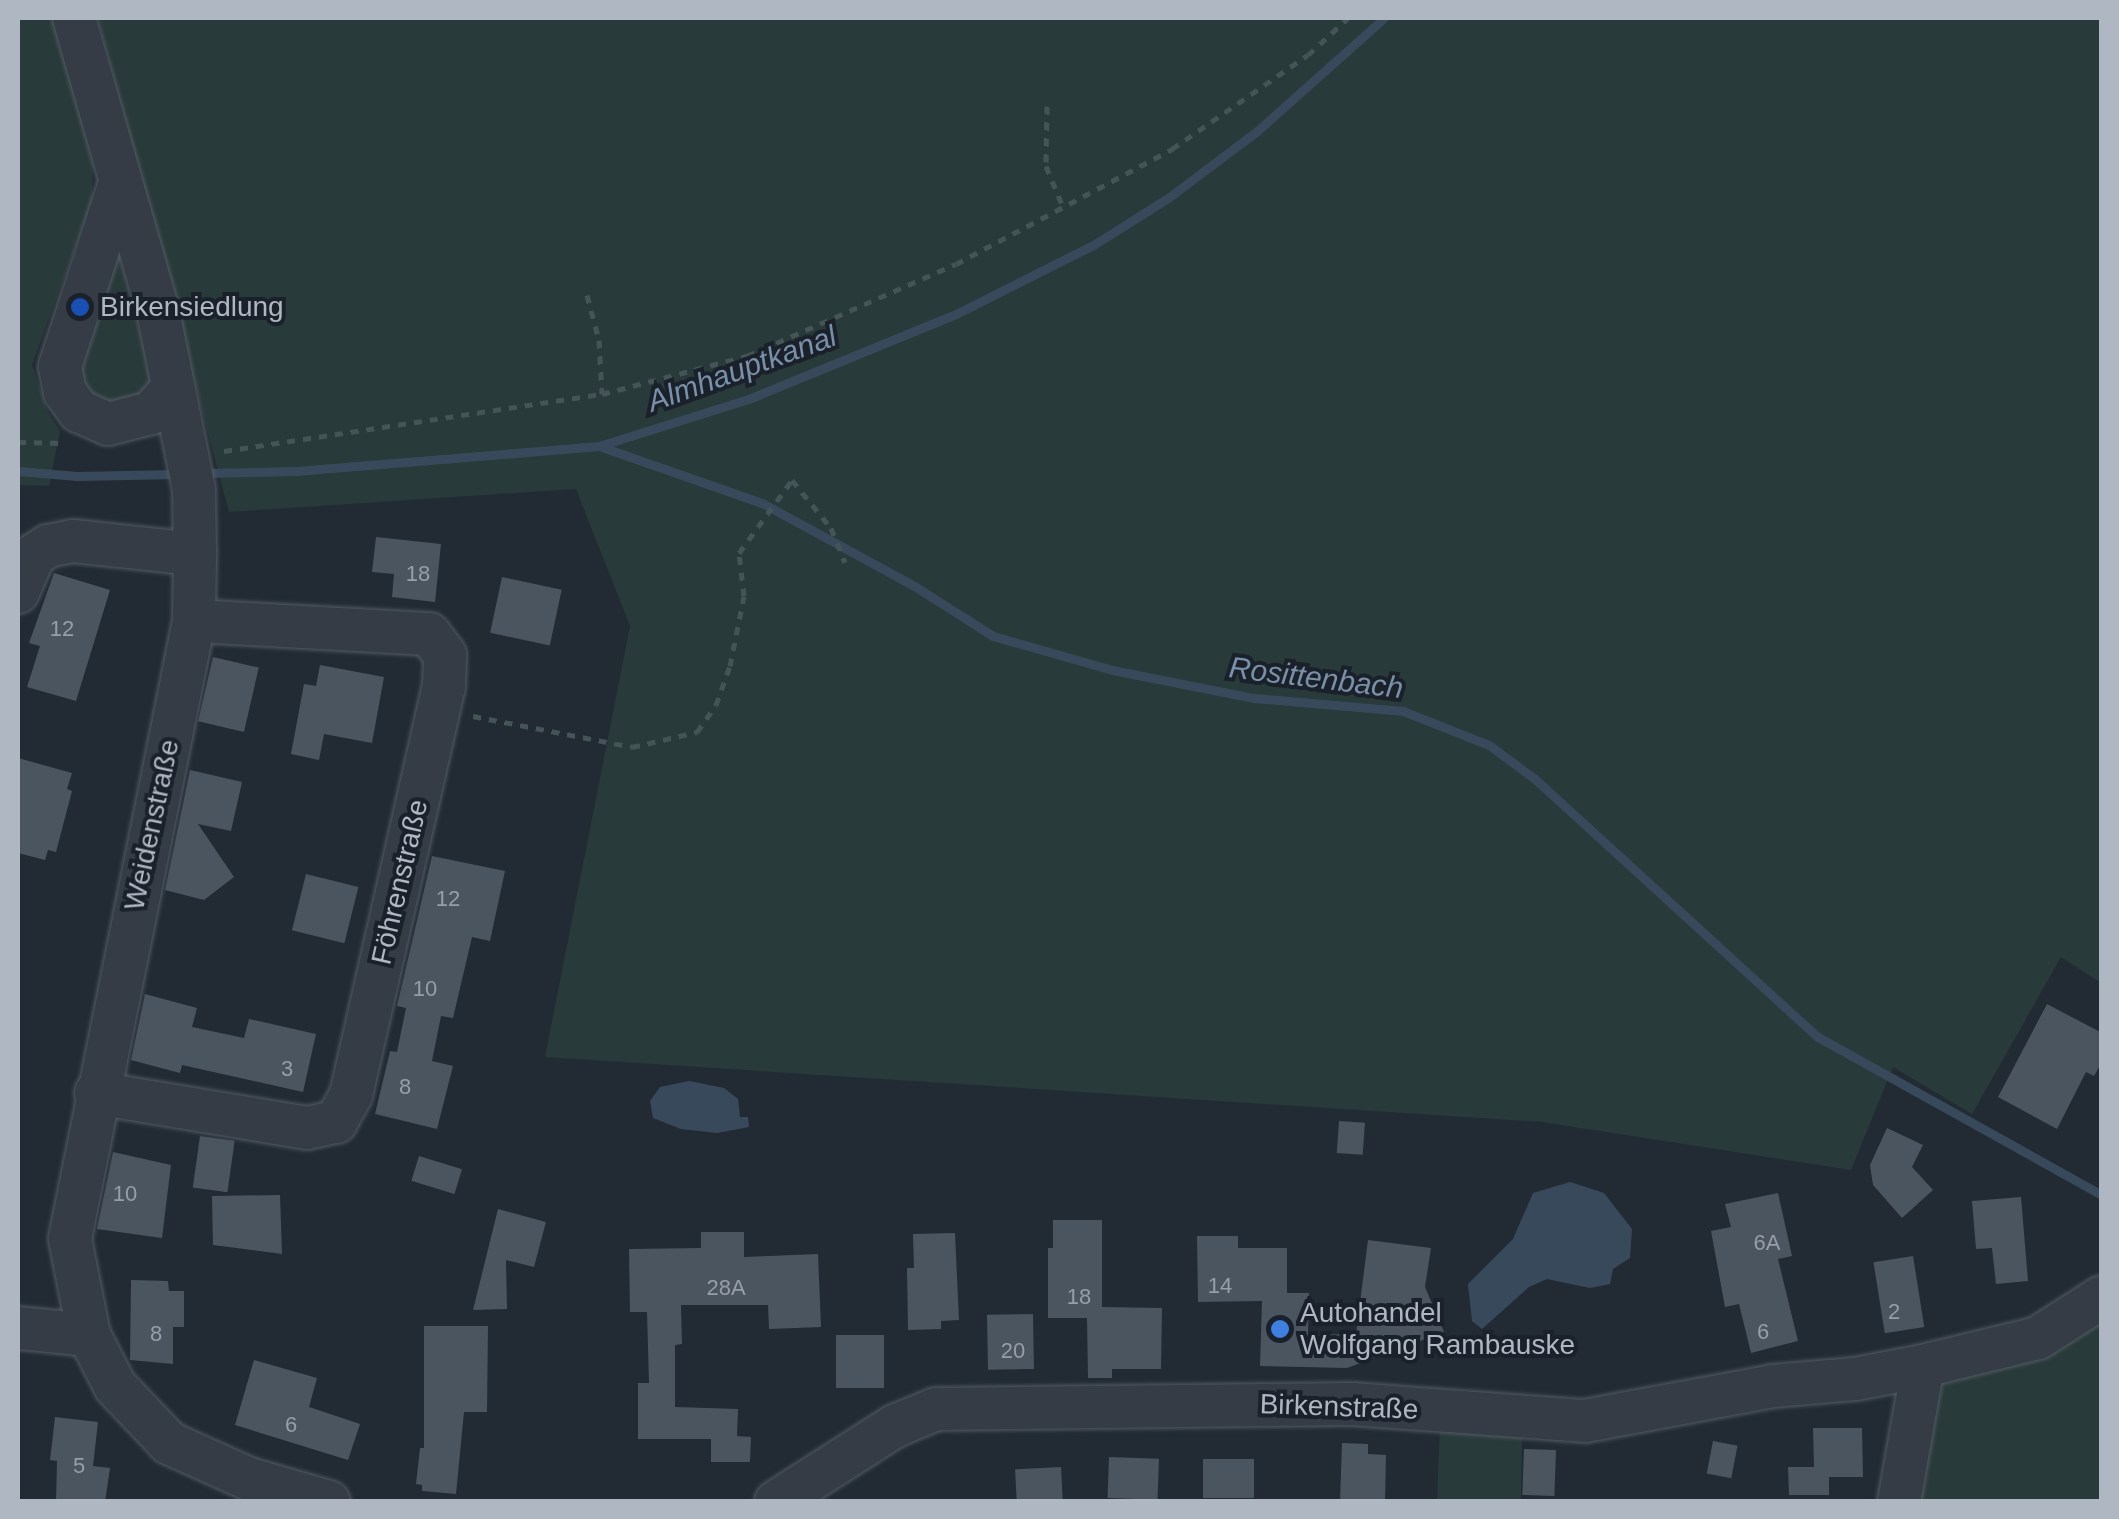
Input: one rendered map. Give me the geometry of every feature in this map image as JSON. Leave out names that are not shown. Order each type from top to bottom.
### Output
[{"type":"street","name":"Weidenstraße","points":[[74,18],[119,186],[158,311],[188,461],[195,554],[194,621],[96,1093],[70,1238],[90,1335],[114,1386],[169,1443],[250,1479],[330,1502]]},
{"type":"street","points":[[119,186],[60,367],[65,392],[79,411],[108,424],[151,413],[173,388]]},
{"type":"street","points":[[18,592],[34,555],[73,541],[195,554]]},
{"type":"street","name":"Föhrenstraße","points":[[96,1093],[307,1128],[336,1122],[352,1096],[439,709],[445,655],[429,634],[194,621]]},
{"type":"street","name":"Birkenstraße","points":[[776,1502],[895,1426],[936,1409],[1352,1404],[1585,1421],[1772,1386],[1923,1366],[2038,1338],[2102,1297]]},
{"type":"street","points":[[18,1328],[90,1335]]},
{"type":"street","points":[[1900,1502],[1923,1366]]},
{"type":"path","points":[[188,461],[602,394],[747,356],[956,264],[1172,150],[1308,55],[1348,18]]},
{"type":"path","points":[[1047,106],[1046,166],[1063,207]]},
{"type":"path","points":[[587,294],[599,340],[602,394]]},
{"type":"path","points":[[439,709],[632,747],[697,732],[716,705],[730,666],[744,596],[739,553],[792,480],[832,528],[845,562]]},
{"type":"shaded area","points":[[18,18],[56,18],[93,160],[92,201],[32,365],[48,412],[60,431],[49,486],[18,485]]},
{"type":"shaded area","points":[[98,18],[2101,18],[2101,983],[2061,957],[1972,1114],[1893,1067],[1851,1170],[1542,1122],[545,1057],[630,626],[576,489],[229,512]]},
{"type":"shaded area","points":[[118,250],[152,375],[150,387],[133,403],[90,401],[74,361]]},
{"type":"shaded area","points":[[2101,1277],[2101,1501],[1894,1502],[1910,1402]]},
{"type":"shaded area","points":[[1440,1423],[1522,1436],[1521,1501],[1437,1502]]},
{"type":"water","points":[[689,1081],[724,1088],[738,1099],[740,1117],[748,1117],[749,1127],[717,1133],[681,1129],[653,1118],[650,1101],[660,1087]]},
{"type":"water","points":[[1570,1182],[1604,1193],[1632,1229],[1630,1258],[1613,1269],[1610,1284],[1590,1288],[1547,1279],[1529,1287],[1482,1329],[1472,1321],[1468,1284],[1513,1239],[1533,1193]]},
{"type":"building","points":[[376,537],[441,544],[435,602],[392,597],[394,574],[372,572]]},
{"type":"building","points":[[54,573],[110,590],[76,701],[27,687],[40,646],[29,643]]},
{"type":"building","points":[[502,577],[562,590],[550,645],[490,633]]},
{"type":"building","points":[[213,657],[259,668],[244,732],[198,721]]},
{"type":"building","points":[[320,665],[384,677],[372,743],[324,734],[319,760],[291,754],[304,684],[316,686]]},
{"type":"building","points":[[18,758],[72,773],[67,789],[72,791],[56,852],[48,850],[45,860],[18,853]]},
{"type":"building","points":[[190,770],[242,782],[231,831],[198,824],[234,877],[204,900],[165,890]]},
{"type":"building","points":[[432,856],[505,871],[490,941],[472,937],[453,1018],[441,1016],[432,1061],[453,1066],[437,1129],[375,1114],[390,1051],[397,1052],[406,1008],[397,1006]]},
{"type":"building","points":[[306,874],[358,887],[344,943],[292,930]]},
{"type":"building","points":[[145,994],[197,1008],[192,1027],[244,1038],[249,1019],[316,1034],[303,1092],[182,1065],[180,1073],[131,1060]]},
{"type":"building","points":[[2047,1004],[2102,1033],[2102,1062],[2094,1076],[2086,1072],[2057,1129],[1998,1097]]},
{"type":"building","points":[[1339,1121],[1365,1123],[1363,1155],[1337,1153]]},
{"type":"building","points":[[1887,1128],[1923,1145],[1912,1167],[1933,1190],[1902,1218],[1873,1185],[1870,1165]]},
{"type":"building","points":[[200,1136],[235,1141],[227,1192],[193,1187]]},
{"type":"building","points":[[113,1152],[171,1165],[162,1238],[97,1229]]},
{"type":"building","points":[[419,1156],[462,1169],[454,1194],[411,1181]]},
{"type":"building","points":[[1778,1193],[1792,1256],[1778,1259],[1798,1341],[1751,1353],[1739,1304],[1725,1307],[1711,1231],[1731,1227],[1725,1204]]},
{"type":"building","points":[[280,1195],[282,1254],[213,1245],[212,1196]]},
{"type":"building","points":[[2021,1197],[2028,1281],[1996,1284],[1992,1248],[1976,1249],[1972,1201]]},
{"type":"building","points":[[498,1209],[546,1222],[534,1267],[506,1260],[507,1309],[473,1310]]},
{"type":"building","points":[[1053,1220],[1102,1220],[1102,1307],[1162,1308],[1161,1369],[1112,1369],[1112,1378],[1088,1378],[1087,1318],[1048,1318],[1048,1248],[1053,1248]]},
{"type":"building","points":[[701,1232],[744,1232],[744,1257],[818,1254],[821,1327],[769,1329],[768,1305],[681,1305],[682,1344],[675,1345],[675,1407],[738,1409],[737,1436],[751,1437],[750,1462],[711,1462],[711,1439],[638,1439],[638,1383],[649,1383],[647,1312],[630,1312],[629,1249],[701,1248]]},
{"type":"building","points":[[955,1233],[959,1320],[941,1321],[941,1329],[908,1330],[907,1268],[914,1268],[913,1234]]},
{"type":"building","points":[[1197,1236],[1238,1236],[1238,1248],[1287,1248],[1287,1293],[1309,1293],[1308,1335],[1356,1334],[1368,1240],[1431,1248],[1425,1287],[1444,1332],[1347,1368],[1260,1366],[1262,1301],[1198,1302]]},
{"type":"building","points":[[1913,1256],[1924,1327],[1885,1333],[1873,1262]]},
{"type":"building","points":[[131,1280],[168,1281],[169,1291],[184,1291],[184,1327],[173,1327],[173,1364],[130,1360]]},
{"type":"building","points":[[1033,1314],[1034,1369],[988,1370],[987,1315]]},
{"type":"building","points":[[424,1326],[488,1326],[487,1412],[464,1412],[456,1494],[422,1491],[422,1485],[416,1484],[420,1448],[424,1448]]},
{"type":"building","points":[[836,1335],[884,1335],[884,1388],[836,1388]]},
{"type":"building","points":[[254,1360],[317,1378],[309,1407],[360,1424],[348,1460],[235,1425]]},
{"type":"building","points":[[55,1417],[98,1422],[93,1466],[110,1468],[105,1502],[56,1502],[57,1461],[50,1460]]},
{"type":"building","points":[[1813,1428],[1862,1428],[1863,1477],[1829,1477],[1829,1495],[1789,1495],[1788,1467],[1814,1467]]},
{"type":"building","points":[[1713,1441],[1738,1446],[1731,1478],[1707,1473]]},
{"type":"building","points":[[1342,1443],[1368,1444],[1368,1454],[1386,1455],[1385,1502],[1340,1502]]},
{"type":"building","points":[[1524,1449],[1556,1450],[1554,1496],[1522,1495]]},
{"type":"building","points":[[1109,1457],[1159,1459],[1158,1500],[1108,1498]]},
{"type":"building","points":[[1203,1459],[1254,1459],[1254,1498],[1203,1498]]},
{"type":"building","points":[[1061,1467],[1063,1502],[1017,1502],[1015,1469]]},
{"type":"waterway","name":"Almhauptkanal","points":[[202,473],[296,471],[599,446],[751,398],[956,314],[1095,244],[1168,198],[1256,132],[1384,18]]},
{"type":"waterway","name":"Rosittenbach","points":[[599,446],[762,503],[916,587],[993,636],[1112,670],[1254,698],[1403,711],[1489,745],[1535,779],[1818,1037],[2102,1195]]},
{"type":"waterway","name":"Almhauptkanal","points":[[18,471],[77,476],[177,474]]},
{"type":"place","name":"Birkensiedlung","points":[[80,307]]},
{"type":"place","name":"Autohandel Wolfgang Rambauske","points":[[1280,1329]]}]
